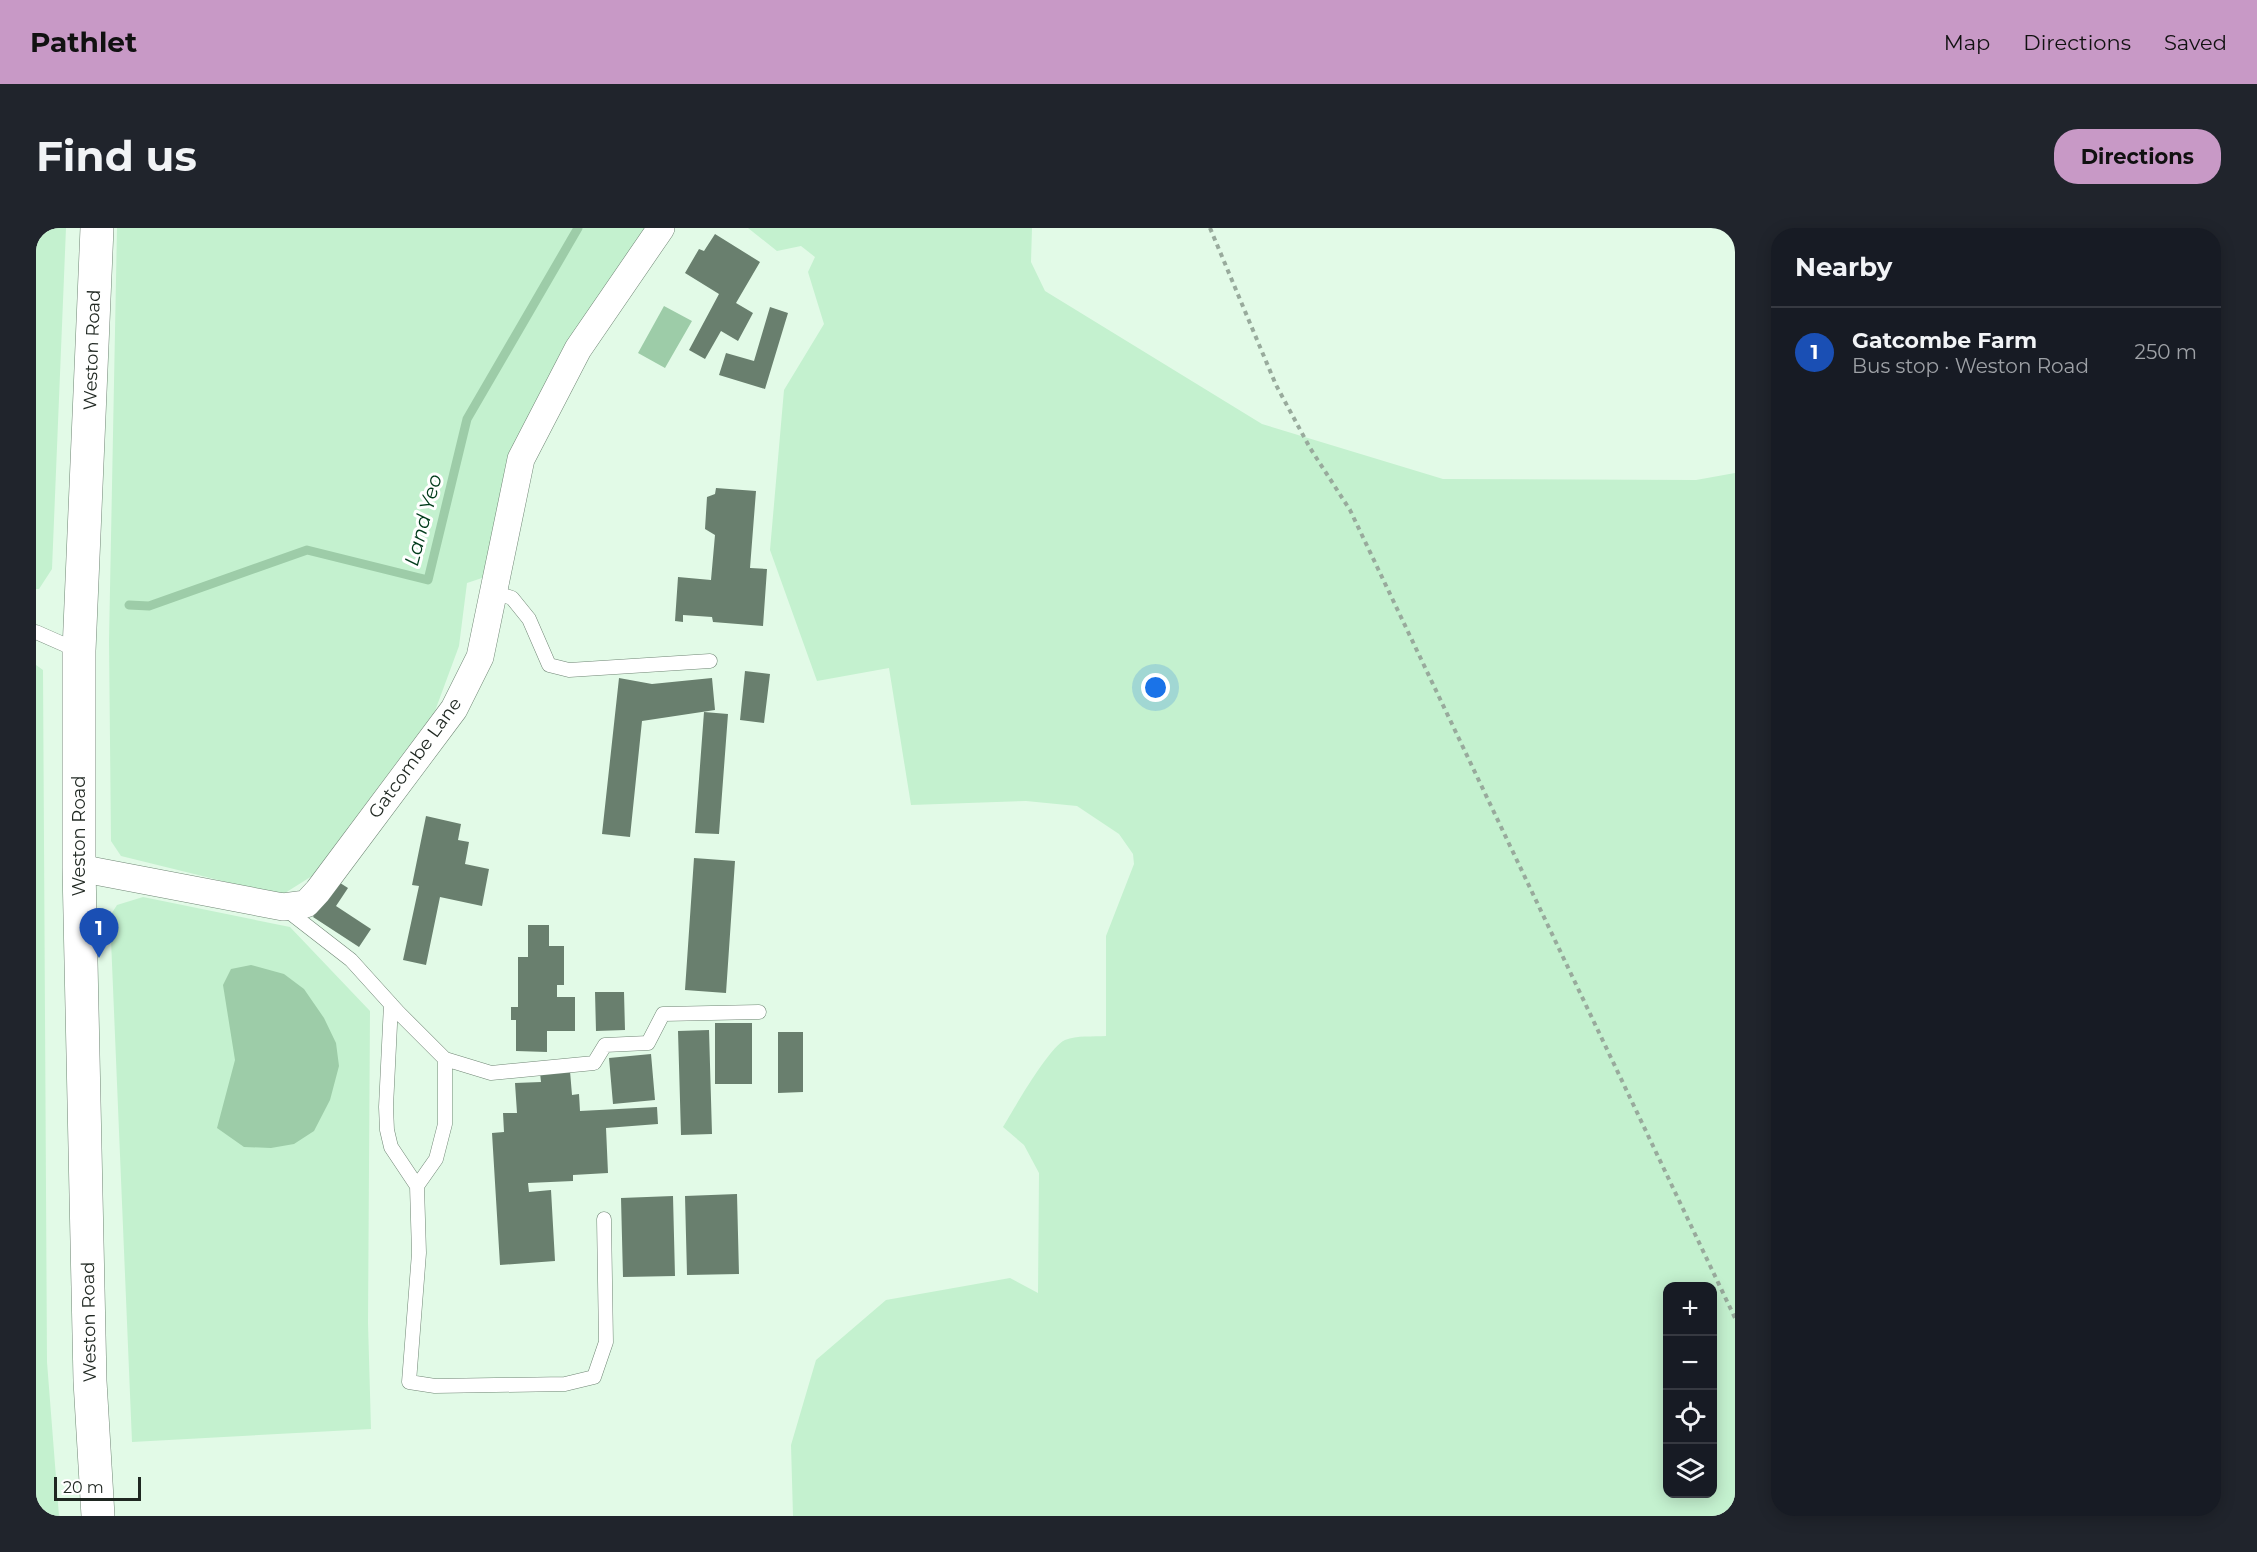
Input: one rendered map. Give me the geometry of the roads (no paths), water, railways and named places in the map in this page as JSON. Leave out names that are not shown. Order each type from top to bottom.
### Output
[{"type":"street","name":"Weston Road","points":[[97,228],[79,651],[79,868],[90,1381],[98,1516]]},
{"type":"street","name":"Gatcombe Lane","points":[[79,868],[283,907],[306,904],[318,891],[454,709],[480,657],[521,459],[578,349],[661,228]]},
{"type":"lane","points":[[494,591],[512,598],[529,619],[549,665],[568,670],[710,661]]},
{"type":"lane","points":[[36,632],[79,651]]},
{"type":"lane","points":[[283,907],[351,960],[444,1059],[492,1073],[594,1063],[605,1045],[648,1043],[663,1014],[759,1012]]},
{"type":"lane","points":[[391,1004],[387,1130],[391,1148],[417,1186],[419,1253],[409,1382],[435,1386],[565,1384],[594,1377],[606,1342],[604,1220]]},
{"type":"lane","points":[[417,1186],[436,1159],[445,1124],[444,1059]]},
{"type":"waterway","name":"Land Yeo","points":[[129,605],[149,606],[307,550],[428,580],[467,419],[578,228]]},
{"type":"place","name":"Gatcombe Farm","points":[[99,958]]}]
